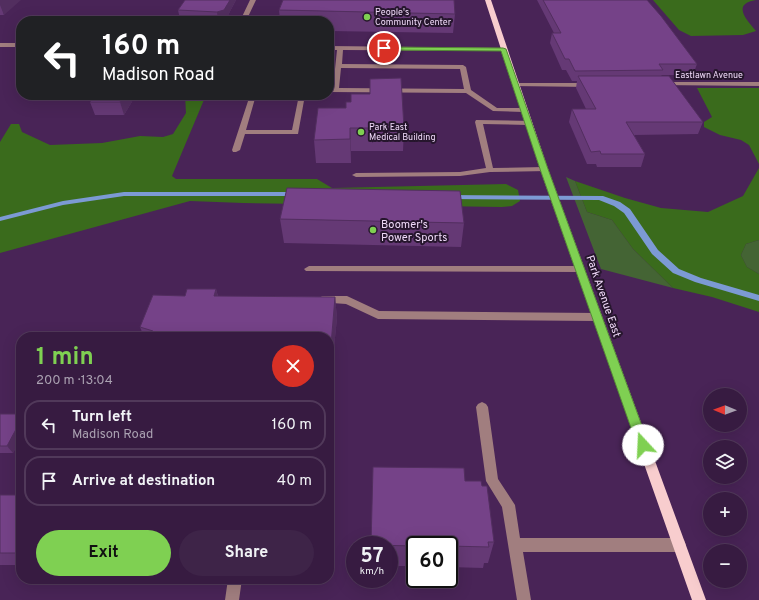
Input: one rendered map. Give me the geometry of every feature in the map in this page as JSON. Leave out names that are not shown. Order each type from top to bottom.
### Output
[{"type":"main road","name":"Park Avenue East","points":[[488,0],[523,110],[563,218],[698,600]]},
{"type":"street","points":[[245,16],[253,0]]},
{"type":"street","points":[[0,45],[16,45]]},
{"type":"street","points":[[334,48],[503,49]]},
{"type":"street","points":[[334,82],[340,48]]},
{"type":"street","points":[[338,66],[463,67],[468,91]]},
{"type":"street","name":"Eastlawn Avenue","points":[[656,84],[759,84]]},
{"type":"street","points":[[515,85],[593,85]]},
{"type":"street","points":[[334,90],[468,91],[496,110],[523,110]]},
{"type":"street","points":[[236,150],[251,100]]},
{"type":"street","points":[[241,132],[295,132],[301,100]]},
{"type":"street","points":[[490,170],[479,122],[528,123]]},
{"type":"street","points":[[356,175],[460,174],[490,170],[546,173]]},
{"type":"street","points":[[309,269],[580,269]]},
{"type":"street","points":[[308,300],[347,300],[378,315],[597,317]]},
{"type":"street","points":[[482,407],[492,481],[508,505],[524,600]]},
{"type":"street","points":[[515,544],[679,545]]},
{"type":"street","points":[[232,600],[234,584]]},
{"type":"green space","points":[[653,0],[756,0],[748,2],[744,5],[743,13],[756,31],[743,35],[691,36],[679,30]]},
{"type":"green space","points":[[697,88],[759,88],[759,164],[749,145],[741,140],[720,135],[704,127],[704,122],[712,117]]},
{"type":"green space","points":[[185,100],[204,100],[172,176],[176,179],[317,179],[332,188],[506,184],[518,190],[520,201],[512,206],[502,207],[190,201],[0,253],[0,142],[11,124],[19,124],[22,132],[50,145],[102,143],[140,136],[163,137],[173,134],[186,113]]},
{"type":"green space","points":[[759,168],[759,240],[746,244],[741,255],[747,267],[759,274],[759,312],[712,297],[673,288],[633,249],[612,220],[587,212],[575,181],[625,198],[661,208],[708,212],[743,196]]},
{"type":"green space","points":[[566,177],[575,181],[587,212],[612,220],[633,249],[673,288],[601,269]]},
{"type":"green space","points":[[759,240],[759,274],[747,267],[741,255],[746,244]]},
{"type":"building","points":[[185,0],[230,0],[224,10],[217,12],[178,10]]},
{"type":"building","points":[[283,0],[454,0],[455,14],[279,10]]},
{"type":"building","points":[[543,0],[647,0],[697,64],[659,64],[663,70],[575,71],[569,59],[565,59],[552,33],[561,33]]},
{"type":"building","points":[[578,76],[669,76],[703,122],[626,122],[645,154],[601,154],[600,151],[591,152],[572,109],[596,109]]},
{"type":"building","points":[[401,78],[404,128],[350,128],[350,139],[314,140],[318,108],[346,108],[346,102],[351,102],[351,94],[370,94],[370,79]]},
{"type":"building","points":[[91,100],[121,100],[120,102],[90,102]]},
{"type":"building","points":[[287,188],[460,191],[464,223],[280,219]]},
{"type":"building","points":[[187,289],[216,289],[214,296],[335,297],[332,332],[153,332],[140,327],[153,295],[185,296]]},
{"type":"building","points":[[0,414],[16,414],[16,429],[7,446],[0,446]]},
{"type":"building","points":[[373,467],[464,468],[465,481],[481,481],[482,486],[487,486],[494,542],[488,542],[489,547],[458,546],[458,536],[406,536],[406,546],[398,546],[398,536],[371,536]]},
{"type":"building","points":[[0,495],[16,495],[16,553],[0,553]]},
{"type":"waterway","points":[[0,219],[63,203],[124,194],[298,194]]},
{"type":"waterway","points":[[449,197],[600,198],[617,204],[627,211],[655,252],[676,271],[698,280],[759,298]]},
{"type":"place","name":"People's Community Center","points":[[367,17]]},
{"type":"place","name":"Park East Medical Building","points":[[361,132]]},
{"type":"place","name":"Boomer's Power Sports","points":[[373,230]]},
{"type":"route","points":[[384,48],[503,49],[523,110],[563,218],[643,445]]}]
